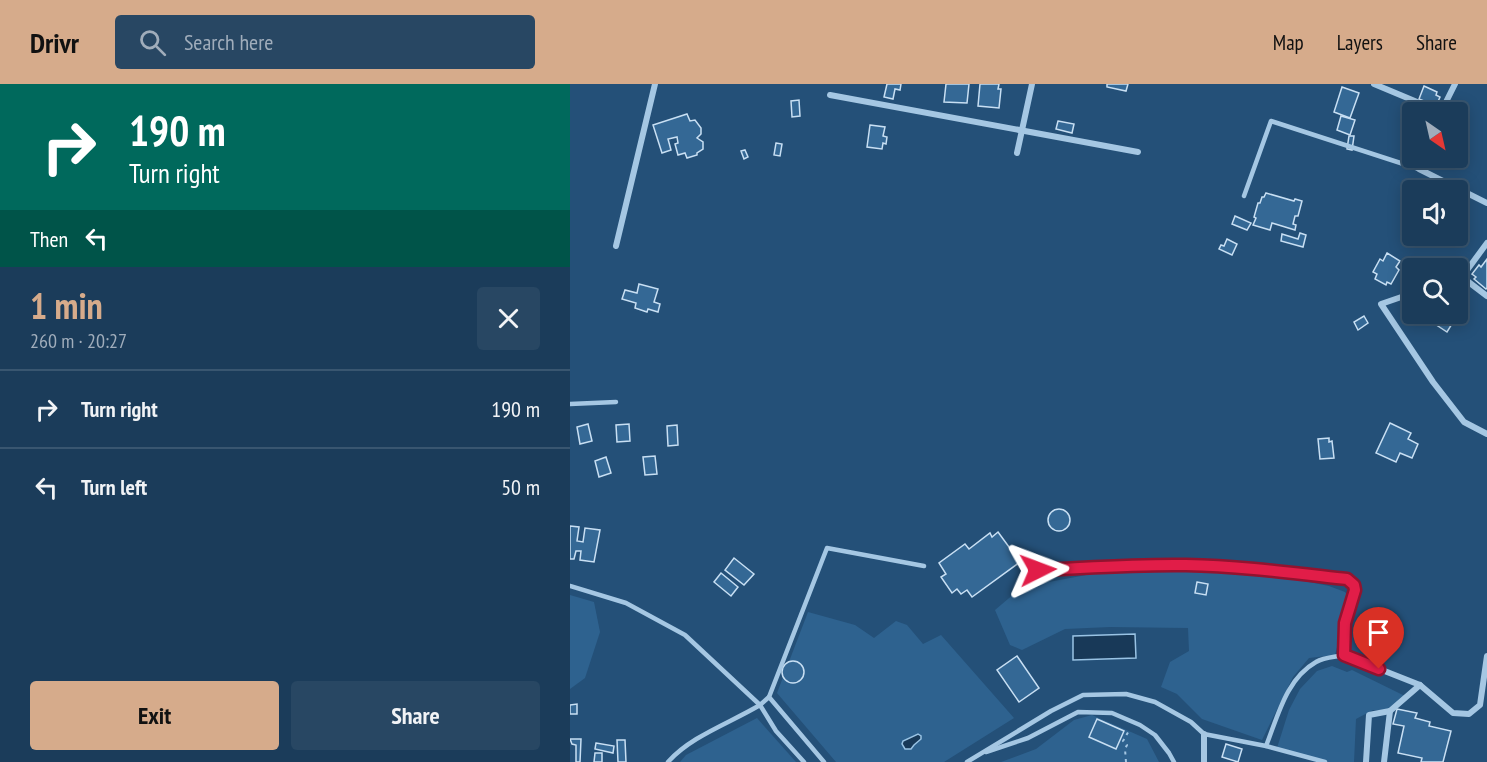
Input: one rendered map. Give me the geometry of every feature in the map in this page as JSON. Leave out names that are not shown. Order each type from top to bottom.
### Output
[{"type":"street","points":[[616,246],[655,84]]},
{"type":"street","points":[[1017,153],[1032,84]]},
{"type":"street","points":[[1374,84],[1417,102]]},
{"type":"street","points":[[1446,102],[1455,84]]},
{"type":"street","points":[[830,95],[1138,152]]},
{"type":"street","points":[[1419,169],[1487,202]]},
{"type":"street","points":[[1468,268],[1487,243]]},
{"type":"street","points":[[1468,283],[1487,296]]},
{"type":"street","points":[[1402,297],[1381,304],[1433,382],[1464,422],[1487,434]]},
{"type":"street","points":[[1344,655],[1420,685],[1453,713],[1469,714],[1480,705],[1487,656]]},
{"type":"street","points":[[1366,762],[1369,715],[1390,711],[1420,685]]},
{"type":"street","points":[[1384,762],[1390,711]]},
{"type":"street","points":[[1204,734],[1204,762]]},
{"type":"lane","points":[[1244,196],[1271,121],[1419,169]]},
{"type":"lane","points":[[570,404],[616,402]]},
{"type":"lane","points":[[668,762],[710,731],[760,705],[769,697],[827,548],[924,566]]},
{"type":"lane","points":[[1038,570],[1186,565],[1241,567],[1347,579],[1354,585],[1355,590],[1345,623],[1344,655],[1317,661],[1295,678],[1281,706],[1266,746]]},
{"type":"lane","points":[[570,586],[626,603],[685,635],[760,705],[776,731],[804,762]]},
{"type":"lane","points":[[967,762],[1083,695],[1126,694],[1155,702],[1191,722],[1204,734],[1266,746],[1325,762]]},
{"type":"lane","points":[[769,697],[824,762]]},
{"type":"lane","points":[[977,756],[1028,738],[1078,712],[1112,713],[1140,725],[1155,735],[1174,762]]},
{"type":"path","points":[[1126,762],[1127,745],[1123,741],[1131,726],[1140,725]]},
{"type":"shaded area","points":[[1244,569],[1329,586],[1345,592],[1350,599],[1335,655],[1309,658],[1293,677],[1262,740],[1202,719],[1177,694],[1161,687],[1170,662],[1189,651],[1188,628],[1065,629],[1022,650],[1010,645],[995,610],[1022,587],[1113,570]]},
{"type":"shaded area","points":[[570,595],[594,602],[600,632],[585,678],[570,689]]},
{"type":"shaded area","points":[[808,612],[855,625],[874,638],[896,621],[907,625],[923,644],[941,635],[1014,718],[944,762],[836,762],[777,693]]},
{"type":"shaded area","points":[[1135,634],[1136,658],[1073,660],[1073,636]]},
{"type":"shaded area","points":[[1332,666],[1347,672],[1352,670],[1407,697],[1392,710],[1373,710],[1356,719],[1354,762],[1321,762],[1277,748],[1289,710],[1300,689],[1317,671]]},
{"type":"shaded area","points":[[1092,715],[1147,739],[1159,762],[1001,762],[1036,749],[1074,720]]},
{"type":"shaded area","points":[[757,718],[796,762],[680,762],[686,755]]},
{"type":"shaded area","points":[[918,734],[921,739],[911,749],[905,749],[903,741]]},
{"type":"building","points":[[887,84],[901,84],[900,90],[895,89],[893,99],[884,97]]},
{"type":"building","points":[[946,84],[969,84],[967,103],[944,102]]},
{"type":"building","points":[[980,84],[999,84],[998,89],[1001,89],[999,108],[978,106]]},
{"type":"building","points":[[1107,84],[1128,84],[1126,91],[1107,87]]},
{"type":"building","points":[[1424,86],[1437,92],[1436,95],[1440,97],[1438,102],[1426,102],[1419,99]]},
{"type":"building","points":[[1342,87],[1359,93],[1350,118],[1334,112]]},
{"type":"building","points":[[799,100],[800,116],[792,117],[791,101]]},
{"type":"building","points":[[687,114],[690,121],[695,120],[701,128],[701,134],[697,138],[703,142],[703,149],[697,155],[687,158],[685,153],[678,155],[675,144],[678,143],[677,137],[668,139],[671,150],[662,153],[653,125]]},
{"type":"building","points":[[1341,116],[1355,120],[1350,135],[1337,130]]},
{"type":"building","points":[[1058,121],[1074,124],[1072,133],[1056,129]]},
{"type":"building","points":[[870,125],[885,127],[883,136],[887,137],[882,149],[867,147]]},
{"type":"building","points":[[1349,136],[1354,136],[1352,150],[1347,149]]},
{"type":"building","points":[[776,143],[782,144],[780,156],[774,155]]},
{"type":"building","points":[[745,150],[748,157],[744,159],[741,151]]},
{"type":"building","points":[[1266,193],[1302,201],[1293,224],[1296,225],[1295,230],[1272,223],[1270,230],[1253,225],[1258,203]]},
{"type":"building","points":[[1235,216],[1251,223],[1247,230],[1232,224]]},
{"type":"building","points":[[1300,233],[1306,235],[1303,247],[1281,241],[1282,234],[1298,239]]},
{"type":"building","points":[[1227,239],[1237,244],[1232,255],[1219,249],[1221,245],[1224,246]]},
{"type":"building","points":[[1387,253],[1400,261],[1396,267],[1399,270],[1391,284],[1387,282],[1386,285],[1375,279],[1377,274],[1373,272],[1380,259],[1383,261]]},
{"type":"building","points":[[1487,259],[1486,289],[1474,279],[1476,277],[1472,274]]},
{"type":"building","points":[[639,284],[658,289],[654,302],[660,304],[658,312],[648,309],[647,312],[635,308],[636,303],[622,299],[625,290],[637,293]]},
{"type":"building","points":[[1364,316],[1368,323],[1358,330],[1354,322]]},
{"type":"building","points":[[1435,324],[1452,324],[1447,332]]},
{"type":"building","points":[[1390,423],[1411,433],[1408,439],[1418,444],[1412,458],[1400,453],[1396,462],[1376,453]]},
{"type":"building","points":[[588,424],[592,441],[580,444],[577,427]]},
{"type":"building","points":[[629,424],[630,441],[617,442],[616,425]]},
{"type":"building","points":[[677,425],[678,445],[668,446],[667,426]]},
{"type":"building","points":[[1329,438],[1329,442],[1332,441],[1334,458],[1320,459],[1318,439]]},
{"type":"building","points":[[655,456],[657,474],[645,475],[643,457]]},
{"type":"building","points":[[606,457],[611,473],[599,477],[595,461]]},
{"type":"building","points":[[1059,509],[1067,512],[1070,520],[1067,528],[1059,531],[1051,528],[1048,520],[1051,512]]},
{"type":"building","points":[[570,526],[579,527],[577,541],[583,542],[585,528],[600,530],[594,562],[580,560],[581,551],[576,551],[574,559],[570,559]]},
{"type":"building","points":[[998,532],[1020,562],[972,597],[967,590],[961,594],[957,589],[952,593],[941,577],[946,574],[939,563],[965,544],[969,549],[990,533],[992,537]]},
{"type":"building","points":[[734,558],[754,574],[744,585],[725,570]]},
{"type":"building","points":[[721,573],[738,587],[731,596],[714,582]]},
{"type":"building","points":[[1197,582],[1208,584],[1206,595],[1195,593]]},
{"type":"building","points":[[1017,656],[1039,688],[1019,702],[997,670]]},
{"type":"building","points":[[793,661],[801,664],[804,672],[801,680],[793,683],[785,680],[782,672],[785,664]]},
{"type":"building","points":[[577,704],[577,714],[570,714],[570,705]]},
{"type":"building","points":[[1397,709],[1417,713],[1415,718],[1430,722],[1429,726],[1451,731],[1443,762],[1421,762],[1422,758],[1398,753],[1404,726],[1393,724]]},
{"type":"building","points":[[1097,719],[1124,731],[1116,749],[1089,737]]},
{"type":"building","points":[[570,739],[581,739],[580,762],[576,762],[576,745],[572,744]]},
{"type":"building","points":[[617,740],[625,740],[626,762],[618,762]]},
{"type":"building","points":[[596,743],[614,746],[613,753],[595,749]]},
{"type":"building","points":[[1226,744],[1242,749],[1238,762],[1222,757]]},
{"type":"building","points":[[595,753],[602,753],[602,762],[594,762]]},
{"type":"route","points":[[1038,570],[1186,565],[1241,567],[1347,579],[1354,585],[1355,590],[1345,623],[1344,655],[1379,669]]}]
